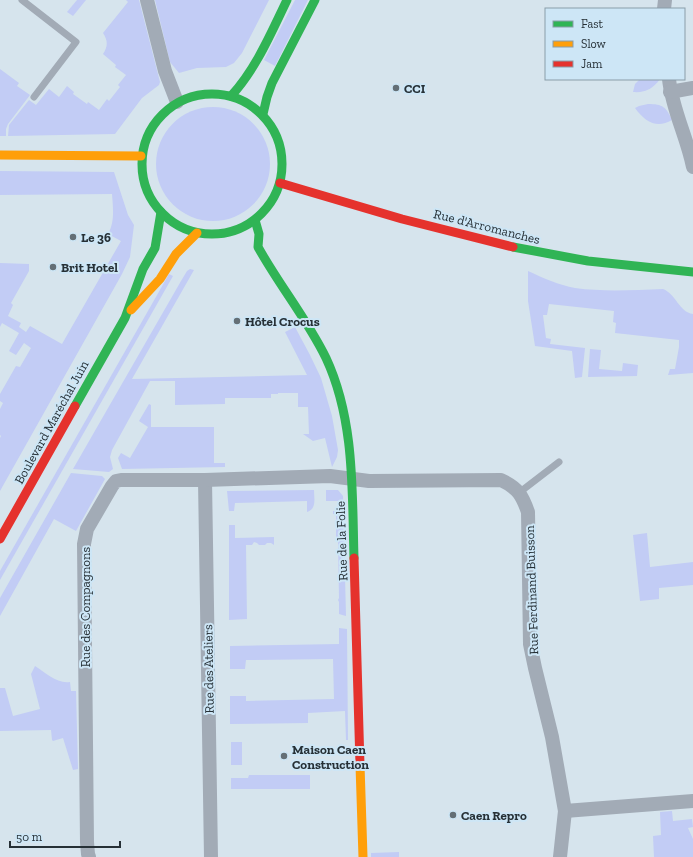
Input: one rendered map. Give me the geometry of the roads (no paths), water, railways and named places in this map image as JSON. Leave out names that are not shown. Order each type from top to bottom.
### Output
[{"type":"main road","points":[[231,96],[243,83],[267,41],[287,0]]},
{"type":"main road","points":[[263,114],[265,100],[270,86],[315,0]]},
{"type":"main road","points":[[207,93],[231,96],[248,103],[263,114],[275,133],[280,145],[282,165],[280,184],[270,204],[255,220],[235,230],[223,233],[197,233],[177,225],[161,212],[153,202],[147,192],[143,177],[141,156],[150,130],[158,119],[177,102],[192,96],[207,93]]},
{"type":"main road","points":[[0,155],[141,156]]},
{"type":"main road","name":"Rue d'Arromanches","points":[[280,184],[447,231],[525,250],[596,262],[652,269],[693,272]]},
{"type":"main road","name":"Boulevard Maréchal Juin","points":[[0,539],[125,318],[143,268],[155,248],[161,212]]},
{"type":"main road","name":"Rue de la Folie","points":[[255,220],[259,234],[258,247],[268,266],[326,358],[341,400],[346,422],[352,479],[363,857]]},
{"type":"main road","points":[[235,230],[245,240],[258,247]]},
{"type":"main road","name":"Boulevard Maréchal Juin","points":[[125,318],[160,279],[181,247],[197,233]]},
{"type":"street","points":[[147,0],[165,71],[177,102]]},
{"type":"street","points":[[693,88],[670,85],[693,167]]},
{"type":"street","name":"Rue des Compagnons","points":[[90,857],[88,854],[87,842],[85,536],[87,529],[112,486],[116,481],[121,480],[205,480],[330,476],[352,479]]},
{"type":"street","points":[[352,479],[368,481],[501,480],[511,484],[520,492]]},
{"type":"street","name":"Rue des Ateliers","points":[[205,480],[211,857]]},
{"type":"street","name":"Rue Ferdinand Buisson","points":[[520,492],[528,512],[530,644],[552,737],[565,811],[560,857]]},
{"type":"street","points":[[565,811],[693,801]]},
{"type":"lane","points":[[22,0],[76,42],[34,97]]},
{"type":"lane","points":[[520,492],[559,462]]},
{"type":"place","name":"CCI","points":[[396,88]]},
{"type":"place","name":"Le 36","points":[[73,237]]},
{"type":"place","name":"Brit Hotel","points":[[53,267]]},
{"type":"place","name":"Hôtel Crocus","points":[[237,321]]},
{"type":"place","name":"Maison Caen Construction","points":[[284,756]]},
{"type":"place","name":"Caen Repro","points":[[453,815]]}]
